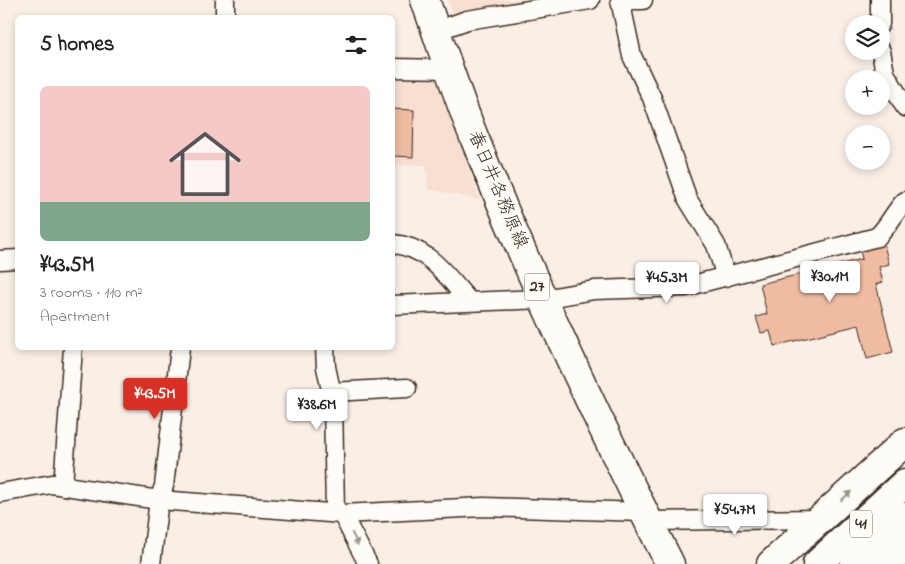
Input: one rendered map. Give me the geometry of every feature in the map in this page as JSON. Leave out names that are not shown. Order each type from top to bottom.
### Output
[{"type":"main road","name":"春日井各務原線","points":[[426,0],[476,141],[543,299],[670,564]]},
{"type":"main road","points":[[771,564],[905,442]]},
{"type":"main road","name":"41","points":[[817,564],[905,483]]},
{"type":"main road","name":"41","points":[[854,564],[905,518]]},
{"type":"main road","points":[[887,564],[905,547]]},
{"type":"street","points":[[224,15],[225,0]]},
{"type":"street","points":[[436,31],[468,20],[590,0]]},
{"type":"street","points":[[620,0],[632,56],[652,98],[688,200],[716,245],[726,277]]},
{"type":"street","points":[[625,0],[644,0]]},
{"type":"street","points":[[880,0],[880,15]]},
{"type":"street","points":[[882,60],[885,73],[905,107]]},
{"type":"street","points":[[395,68],[450,69]]},
{"type":"street","points":[[395,305],[543,299],[594,290],[685,287],[877,237],[887,227],[897,208],[905,201]]},
{"type":"street","points":[[395,245],[414,248],[429,257],[469,301]]},
{"type":"street","points":[[0,260],[15,259]]},
{"type":"street","points":[[63,486],[73,350]]},
{"type":"street","points":[[152,564],[159,500],[164,486],[180,350]]},
{"type":"street","points":[[325,350],[331,392],[338,513],[368,564]]},
{"type":"street","points":[[331,392],[407,388]]},
{"type":"street","points":[[0,493],[52,484],[159,500],[338,513],[484,507],[646,516],[821,519]]},
{"type":"shaded area","points":[[448,0],[526,0],[526,4],[454,16]]},
{"type":"shaded area","points":[[422,75],[438,83],[480,200],[428,189],[426,165],[395,165],[395,76]]},
{"type":"building","points":[[395,109],[414,110],[413,157],[395,156]]},
{"type":"building","points":[[883,241],[889,264],[879,267],[883,282],[876,284],[893,352],[867,359],[859,325],[774,346],[770,331],[761,333],[756,317],[767,314],[760,284],[862,259],[859,247]]}]
